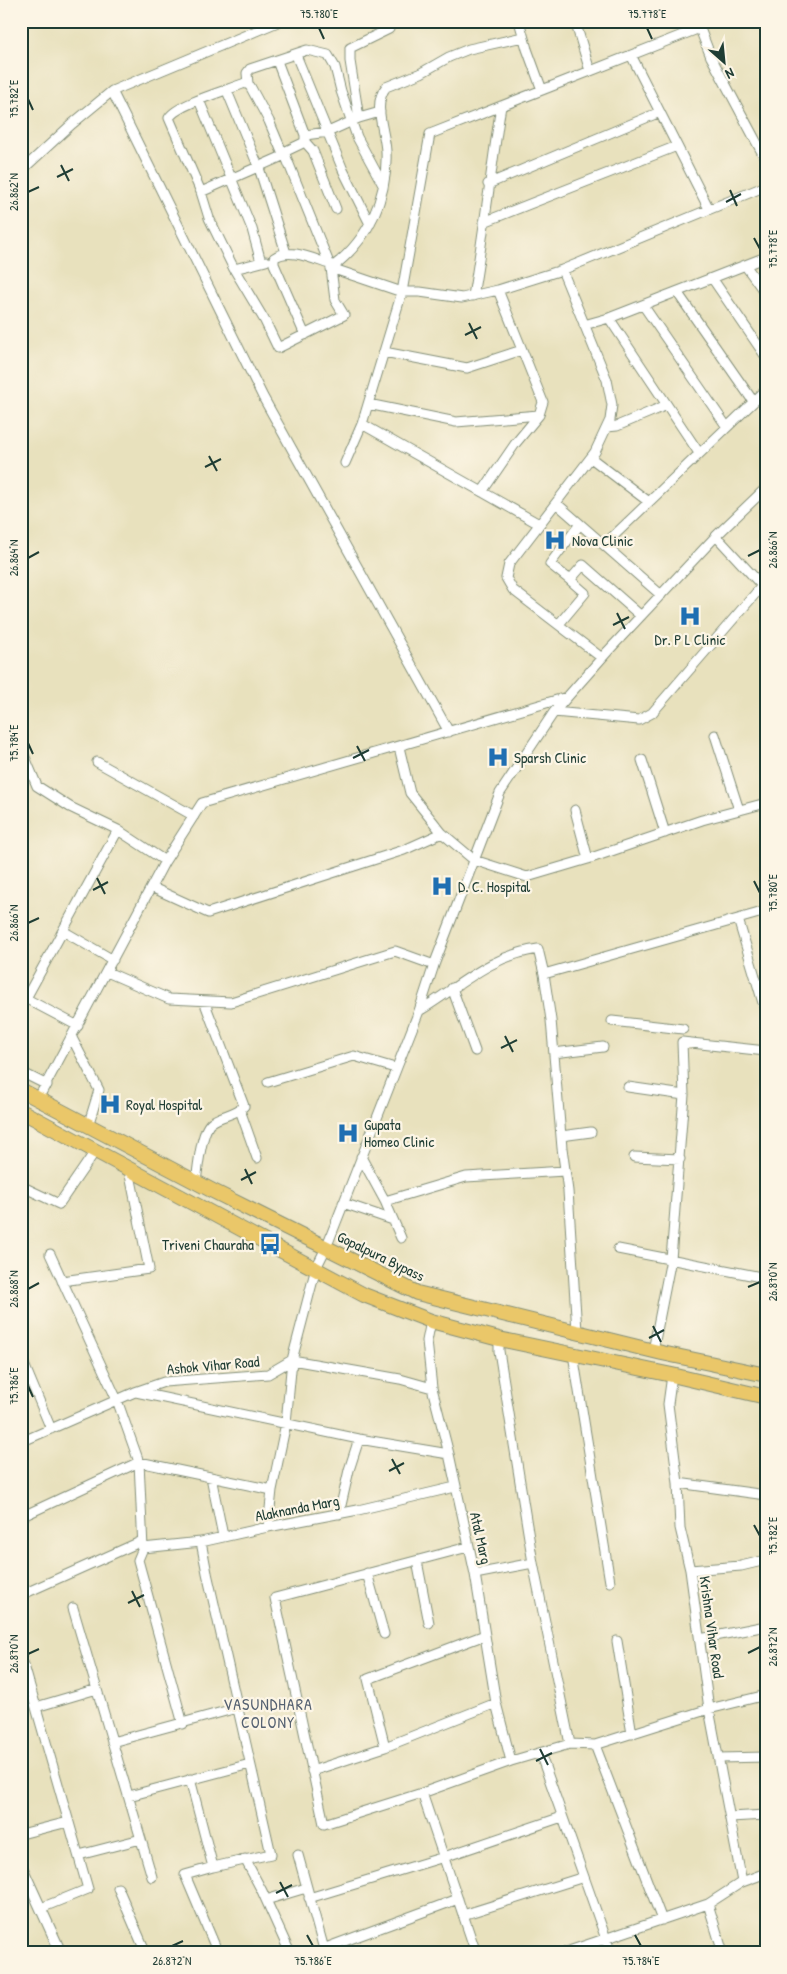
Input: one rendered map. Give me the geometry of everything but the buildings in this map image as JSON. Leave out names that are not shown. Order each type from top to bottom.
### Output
[{"type":"main road","name":"Gopalpura Bypass","points":[[21,1090],[196,1182],[417,1293],[653,1351],[766,1375]]},
{"type":"main road","points":[[21,1111],[364,1295],[431,1321],[499,1339],[672,1375],[766,1397]]},
{"type":"street","points":[[21,171],[72,124],[112,91],[280,21]]},
{"type":"street","points":[[519,21],[542,90]]},
{"type":"street","points":[[575,21],[590,71]]},
{"type":"street","points":[[345,463],[362,424],[402,292],[430,134],[631,55],[698,25],[711,57],[766,160]]},
{"type":"street","points":[[355,120],[350,48],[389,28]]},
{"type":"street","points":[[330,266],[342,260],[361,238],[370,224],[383,193],[386,150],[380,112],[382,91],[390,84],[421,74],[449,57],[523,36]]},
{"type":"street","points":[[248,84],[245,83],[199,100],[172,114],[169,118],[201,192],[209,218],[234,269],[265,321],[278,348],[344,315],[335,300],[330,266],[285,154],[282,152],[269,121],[248,84],[248,70],[307,50],[330,57],[355,120],[364,152],[383,186]]},
{"type":"street","points":[[296,55],[343,170],[370,224]]},
{"type":"street","points":[[631,55],[709,210]]},
{"type":"street","points":[[277,61],[305,139],[313,151],[336,209]]},
{"type":"street","points":[[112,91],[263,397],[449,732]]},
{"type":"street","points":[[227,91],[259,168],[286,253]]},
{"type":"street","points":[[199,100],[252,229],[261,262]]},
{"type":"street","points":[[473,296],[501,106]]},
{"type":"street","points":[[201,192],[259,168],[285,154],[305,139],[380,112]]},
{"type":"street","points":[[488,184],[660,112]]},
{"type":"street","points":[[484,222],[519,210],[677,146]]},
{"type":"street","points":[[305,335],[274,261],[274,258],[279,254],[286,253],[302,256],[402,292],[420,292],[462,298],[498,290],[562,270],[766,186]]},
{"type":"street","points":[[584,325],[609,318],[766,258]]},
{"type":"street","points":[[234,269],[261,262],[274,261]]},
{"type":"street","points":[[745,265],[766,294]]},
{"type":"street","points":[[562,270],[607,380],[612,405],[610,420],[591,458],[509,564],[506,578],[513,590],[602,658]]},
{"type":"street","points":[[712,278],[766,357]]},
{"type":"street","points":[[482,492],[538,415],[543,402],[498,290]]},
{"type":"street","points":[[677,292],[753,401]]},
{"type":"street","points":[[643,305],[727,427]]},
{"type":"street","points":[[609,318],[699,453]]},
{"type":"street","points":[[384,352],[467,368],[522,350]]},
{"type":"street","points":[[604,545],[766,390]]},
{"type":"street","points":[[368,404],[456,422],[538,415]]},
{"type":"street","points":[[607,427],[617,426],[667,405]]},
{"type":"street","points":[[362,424],[539,524]]},
{"type":"street","points":[[591,458],[648,502]]},
{"type":"street","points":[[268,1527],[272,1490],[286,1423],[292,1360],[316,1268],[326,1248],[419,1010],[434,965],[500,792],[554,712],[716,536],[766,488]]},
{"type":"street","points":[[556,503],[661,595]]},
{"type":"street","points":[[559,624],[585,593],[550,564],[580,524]]},
{"type":"street","points":[[554,712],[640,720],[652,713],[764,588],[716,536]]},
{"type":"street","points":[[570,580],[583,565],[641,616]]},
{"type":"street","points":[[38,1099],[165,861],[202,803],[568,697]]},
{"type":"street","points":[[715,736],[739,810]]},
{"type":"street","points":[[399,747],[410,793],[442,833],[474,860],[527,877],[766,803]]},
{"type":"street","points":[[21,748],[37,786],[70,807],[118,830],[165,861]]},
{"type":"street","points":[[642,760],[665,833]]},
{"type":"street","points":[[97,762],[194,816]]},
{"type":"street","points":[[574,810],[588,859]]},
{"type":"street","points":[[78,1026],[24,997],[63,931],[118,830]]},
{"type":"street","points":[[151,887],[208,913],[404,850],[442,833]]},
{"type":"street","points":[[544,974],[766,911]]},
{"type":"street","points":[[738,919],[766,1013]]},
{"type":"street","points":[[63,931],[113,960]]},
{"type":"street","points":[[419,1010],[472,974],[519,952],[538,949],[551,1020],[561,1136],[568,1191],[577,1331]]},
{"type":"street","points":[[107,972],[169,999],[231,1002],[396,951],[434,965]]},
{"type":"street","points":[[452,988],[475,1051]]},
{"type":"street","points":[[196,1182],[205,1129],[212,1122],[240,1110],[244,1106],[243,1099],[204,1001]]},
{"type":"street","points":[[612,1021],[683,1025],[684,1095],[671,1259],[653,1351]]},
{"type":"street","points":[[72,1038],[99,1090],[88,1126]]},
{"type":"street","points":[[682,1042],[766,1051]]},
{"type":"street","points":[[554,1053],[603,1047]]},
{"type":"street","points":[[268,1082],[354,1056],[395,1068]]},
{"type":"street","points":[[21,1072],[47,1085]]},
{"type":"street","points":[[628,1086],[684,1095]]},
{"type":"street","points":[[240,1110],[257,1158]]},
{"type":"street","points":[[21,1119],[42,1122]]},
{"type":"street","points":[[561,1136],[592,1132]]},
{"type":"street","points":[[21,1186],[59,1204],[96,1150]]},
{"type":"street","points":[[361,1157],[385,1201],[400,1238]]},
{"type":"street","points":[[634,1157],[680,1159]]},
{"type":"street","points":[[62,1281],[149,1269],[129,1170]]},
{"type":"street","points":[[385,1201],[466,1177],[565,1171]]},
{"type":"street","points":[[343,1203],[393,1220]]},
{"type":"street","points":[[618,1249],[766,1278]]},
{"type":"street","points":[[50,1254],[117,1400],[139,1462],[142,1545],[138,1560],[183,1724]]},
{"type":"street","name":"Atal Marg","points":[[431,1321],[427,1341],[432,1388],[449,1454],[475,1574],[496,1703],[511,1761]]},
{"type":"street","points":[[499,1339],[499,1351],[533,1563],[570,1744]]},
{"type":"street","points":[[573,1354],[610,1582]]},
{"type":"street","points":[[21,1357],[52,1429]]},
{"type":"street","points":[[292,1360],[400,1379],[432,1388]]},
{"type":"street","name":"Ashok Vihar Road","points":[[21,1442],[135,1392],[164,1382],[268,1374],[292,1360]]},
{"type":"street","name":"Krishna Vihar Road","points":[[672,1375],[668,1404],[678,1483],[680,1528],[690,1570],[709,1709],[742,1882]]},
{"type":"street","points":[[135,1392],[359,1439],[449,1454]]},
{"type":"street","points":[[339,1514],[349,1470],[359,1439]]},
{"type":"street","points":[[21,1516],[139,1462],[272,1490]]},
{"type":"street","points":[[211,1478],[223,1536]]},
{"type":"street","points":[[678,1483],[766,1495]]},
{"type":"street","name":"Alaknanda Marg","points":[[21,1595],[142,1545],[202,1542],[223,1536],[339,1514],[455,1487]]},
{"type":"street","points":[[202,1542],[237,1708],[271,1854],[213,1867],[185,1876],[218,1953]]},
{"type":"street","points":[[468,1547],[276,1598],[324,1824],[422,1793],[511,1761],[570,1744],[596,1745],[709,1709],[766,1695]]},
{"type":"street","points":[[417,1560],[428,1623]]},
{"type":"street","points":[[690,1570],[741,1566],[766,1560]]},
{"type":"street","points":[[475,1574],[533,1563]]},
{"type":"street","points":[[367,1573],[384,1634]]},
{"type":"street","points":[[73,1608],[152,1877]]},
{"type":"street","points":[[700,1639],[766,1626]]},
{"type":"street","points":[[385,1747],[368,1679],[484,1635]]},
{"type":"street","points":[[617,1641],[632,1734]]},
{"type":"street","points":[[21,1655],[88,1889],[41,1908]]},
{"type":"street","points":[[36,1707],[97,1690]]},
{"type":"street","points":[[312,1771],[385,1747],[496,1703]]},
{"type":"street","points":[[112,1742],[237,1708]]},
{"type":"street","points":[[596,1745],[662,1920]]},
{"type":"street","points":[[540,1753],[611,1953]]},
{"type":"street","points":[[719,1758],[766,1757]]},
{"type":"street","points":[[129,1796],[250,1764]]},
{"type":"street","points":[[190,1779],[213,1867]]},
{"type":"street","points":[[422,1793],[476,1953]]},
{"type":"street","points":[[730,1818],[766,1815]]},
{"type":"street","points":[[309,1898],[444,1857],[562,1816]]},
{"type":"street","points":[[21,1834],[68,1822]]},
{"type":"street","points":[[79,1855],[141,1839]]},
{"type":"street","points":[[298,1856],[324,1951],[458,1899]]},
{"type":"street","points":[[245,1859],[290,1953]]},
{"type":"street","points":[[21,1865],[61,1953]]},
{"type":"street","points":[[563,1953],[708,1904],[742,1882],[765,1875]]},
{"type":"street","points":[[463,1915],[584,1877]]},
{"type":"street","points":[[118,1888],[146,1953]]},
{"type":"street","points":[[266,1900],[306,1888]]},
{"type":"street","points":[[708,1904],[723,1953]]},
{"type":"place","name":"Nova Clinic","points":[[555,540]]},
{"type":"place","name":"Dr. P L Clinic","points":[[690,616]]},
{"type":"place","name":"Sparsh Clinic","points":[[498,757]]},
{"type":"place","name":"D. C. Hospital","points":[[442,886]]},
{"type":"place","name":"Royal Hospital","points":[[110,1104]]},
{"type":"place","name":"Gupata Homeo Clinic","points":[[348,1133]]},
{"type":"place","name":"Triveni Chauraha","points":[[270,1244]]},
{"type":"district","name":"VASUNDHARA COLONY","points":[[268,1713]]}]
